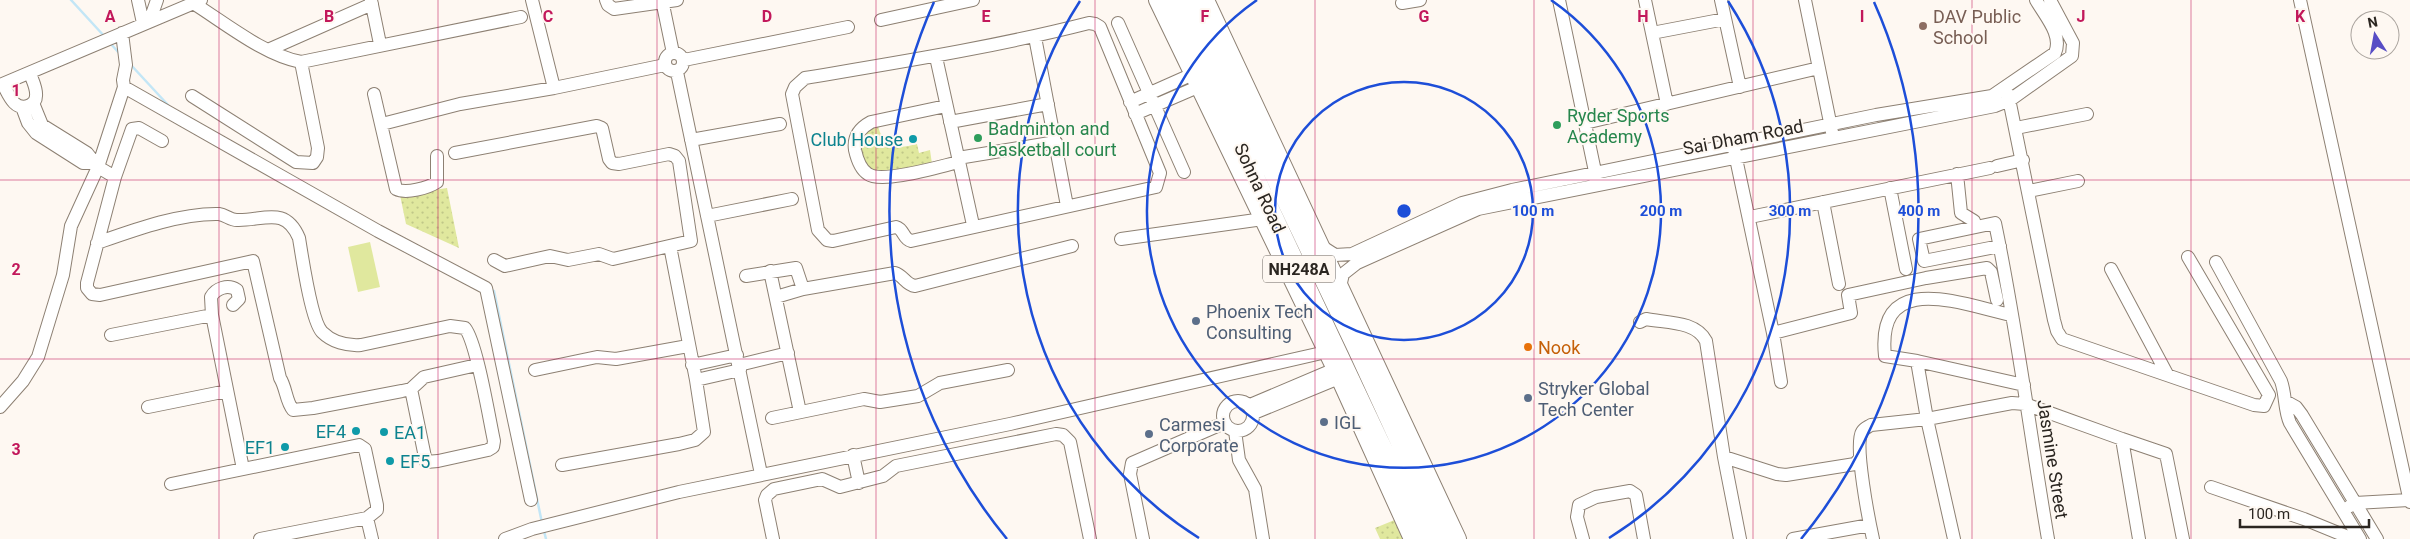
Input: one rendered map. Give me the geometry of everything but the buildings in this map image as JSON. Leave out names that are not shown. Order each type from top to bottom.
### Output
[{"type":"highway","name":"Sohna Road","points":[[1171,0],[1425,539]]},
{"type":"highway","name":"Sohna Road","points":[[1191,0],[1353,339],[1445,539]]},
{"type":"main road","points":[[1157,0],[1337,373],[1412,539]]},
{"type":"main road","points":[[1206,0],[1458,539]]},
{"type":"street","points":[[138,0],[146,21]]},
{"type":"street","points":[[146,21],[157,0]]},
{"type":"street","points":[[532,0],[554,88]]},
{"type":"street","points":[[606,0],[608,5],[614,9],[677,0]]},
{"type":"street","points":[[882,20],[929,5],[973,0]]},
{"type":"street","points":[[1402,3],[1420,0]]},
{"type":"street","points":[[1559,0],[1596,178]]},
{"type":"street","points":[[1645,0],[1667,104]]},
{"type":"street","points":[[1721,0],[1740,87]]},
{"type":"street","points":[[1805,0],[1833,138]]},
{"type":"street","points":[[2036,0],[2056,35],[2059,44],[2072,56],[2074,50],[2073,43],[2050,0]]},
{"type":"street","points":[[2300,0],[2410,501],[2355,503],[2342,512]]},
{"type":"street","points":[[27,105],[13,102],[2,84],[118,35],[146,21],[197,2],[268,50],[287,60],[301,62],[380,44],[521,17]]},
{"type":"street","points":[[268,50],[371,2],[380,44]]},
{"type":"street","points":[[662,2],[678,61],[691,140],[761,474]]},
{"type":"street","points":[[1652,33],[1725,19]]},
{"type":"street","points":[[1089,23],[1095,24],[1100,28],[1160,173],[1156,187],[911,241],[906,238],[898,227],[833,241],[827,240],[818,230],[792,94],[795,86],[805,78],[936,57],[1034,37],[1089,23]]},
{"type":"street","points":[[1118,23],[1184,172]]},
{"type":"street","points":[[382,124],[460,104],[554,88],[665,65],[672,72],[678,61],[848,26]]},
{"type":"street","points":[[0,407],[23,381],[38,357],[62,275],[71,226],[96,165],[124,87],[125,60],[118,35]]},
{"type":"street","points":[[1034,37],[1068,206]]},
{"type":"street","name":"Sai Dham Road","points":[[1340,287],[1343,274],[1357,263],[1462,203],[1735,150],[1831,124],[1992,96],[2055,53],[2059,44]]},
{"type":"street","name":"Sai Dham Road","points":[[1735,150],[1833,138],[1994,106],[2010,100],[2072,56]]},
{"type":"street","points":[[936,57],[973,226]]},
{"type":"street","points":[[192,96],[296,162],[313,163],[317,157],[318,148],[301,62]]},
{"type":"street","points":[[1584,123],[1819,68]]},
{"type":"street","points":[[30,72],[36,95],[27,105],[28,123],[36,133],[83,163],[96,165],[115,176]]},
{"type":"street","points":[[1130,102],[1196,80]]},
{"type":"street","points":[[1136,114],[1155,106],[1196,80]]},
{"type":"street","points":[[124,87],[378,230],[486,288],[531,500]]},
{"type":"street","points":[[2006,87],[2029,191],[2056,331],[2062,339],[2254,405],[2264,406],[2268,402],[2269,395],[2188,257]]},
{"type":"street","points":[[374,94],[396,189],[401,192],[431,186],[437,182],[437,156]]},
{"type":"street","points":[[950,122],[971,124],[1048,104]]},
{"type":"street","points":[[946,106],[870,122],[864,126],[855,138],[856,156],[861,167],[868,174],[880,177],[1056,142]]},
{"type":"street","points":[[2016,128],[2087,114]]},
{"type":"street","points":[[691,140],[780,124]]},
{"type":"street","points":[[455,153],[597,126],[602,128],[609,159],[612,163],[619,164],[669,154],[675,156],[679,161],[692,236],[691,241],[613,259],[599,254],[568,260],[550,256],[505,266],[494,260]]},
{"type":"street","points":[[162,141],[139,128],[132,129],[115,176],[97,243],[87,283],[89,292],[95,295],[253,261],[280,378],[286,388],[290,406],[293,410],[313,408],[411,389],[424,377],[477,365]]},
{"type":"street","points":[[1735,150],[1750,217],[1781,382]]},
{"type":"street","points":[[1750,217],[2022,160]]},
{"type":"street","points":[[1957,174],[1961,213],[1974,220]]},
{"type":"street","points":[[2029,191],[2078,181]]},
{"type":"street","points":[[1890,188],[1906,269]]},
{"type":"street","points":[[707,216],[792,199]]},
{"type":"street","points":[[1823,202],[1839,284]]},
{"type":"street","points":[[97,243],[143,227],[201,215],[221,214],[230,219],[239,220],[268,216],[279,217],[294,226],[316,324],[328,337],[348,346],[361,346],[450,326],[465,328],[469,333],[477,365],[494,441],[493,447],[488,450],[426,462],[411,389]]},
{"type":"street","points":[[1121,239],[1263,219]]},
{"type":"street","name":"Jasmine Street","points":[[2000,246],[1924,261],[1920,239],[1995,223],[2000,246],[2024,385],[2025,404],[2048,539]]},
{"type":"street","name":"Sai Dham Road","points":[[1321,246],[1335,255],[1352,254],[1415,231]]},
{"type":"street","points":[[562,466],[666,447],[695,440],[701,437],[704,432],[670,246]]},
{"type":"street","points":[[776,297],[803,289],[895,273],[910,285],[915,286],[1072,246]]},
{"type":"street","points":[[2216,262],[2281,381],[2286,407],[2342,512],[2360,539]]},
{"type":"street","points":[[746,276],[796,268],[803,289]]},
{"type":"street","points":[[1773,333],[1851,314],[1848,295],[1982,268],[1987,268],[1991,272],[1997,300]]},
{"type":"street","points":[[2111,269],[2167,374]]},
{"type":"street","points":[[770,271],[800,412]]},
{"type":"street","points":[[233,305],[239,300],[237,290],[228,287],[217,290],[211,297],[212,315],[243,469]]},
{"type":"street","points":[[2011,315],[1942,300],[1913,299],[1895,308],[1890,316],[1884,346],[1885,356],[1917,361],[2024,385]]},
{"type":"street","points":[[111,335],[212,315]]},
{"type":"street","points":[[1640,322],[1646,319],[1695,327],[1702,333],[1706,341],[1724,457],[1740,539]]},
{"type":"street","points":[[535,370],[597,357],[616,359],[688,346]]},
{"type":"street","points":[[505,539],[519,536],[532,529],[680,492],[1010,424],[1326,352]]},
{"type":"street","points":[[692,365],[738,363],[788,353]]},
{"type":"street","points":[[1917,361],[1954,539]]},
{"type":"street","points":[[696,380],[738,363]]},
{"type":"street","points":[[772,418],[864,399],[880,402],[918,396],[940,383],[1008,370]]},
{"type":"street","points":[[1252,409],[1337,373]]},
{"type":"street","points":[[148,407],[228,390]]},
{"type":"street","points":[[1241,401],[1252,409],[1254,418],[1249,427],[1240,432],[1235,431],[1224,423],[1225,408],[1232,402],[1241,401]]},
{"type":"street","points":[[2268,402],[2286,407],[2296,407],[2355,503],[2374,538]]},
{"type":"street","points":[[1873,539],[1860,458],[1861,433],[1871,425],[1928,418],[2012,403],[2025,404],[2166,454],[2183,539]]},
{"type":"street","points":[[1144,539],[1130,474],[1132,463],[1224,423]]},
{"type":"street","points":[[1235,431],[1239,460],[1254,489],[1264,539]]},
{"type":"street","points":[[773,539],[765,500],[770,491],[822,479],[836,487],[860,483],[883,476],[896,466],[1062,435],[1070,442],[1090,539]]},
{"type":"street","points":[[2119,437],[2139,539]]},
{"type":"street","points":[[170,484],[362,446],[377,510],[367,518],[260,539]]},
{"type":"street","points":[[853,456],[860,483]]},
{"type":"street","points":[[1724,457],[1777,474],[1786,475],[1855,464],[1860,458]]},
{"type":"street","points":[[2211,487],[2295,516],[2353,539]]},
{"type":"street","points":[[1583,539],[1577,517],[1579,505],[1596,497],[1632,491],[1636,495],[1644,539]]},
{"type":"street","points":[[367,518],[372,539]]},
{"type":"street","points":[[1793,539],[1870,525]]},
{"type":"green space","points":[[878,126],[884,139],[893,146],[904,147],[917,144],[919,153],[930,150],[932,164],[878,175],[865,163],[858,148],[866,130]]},
{"type":"green space","points":[[447,188],[459,248],[406,224],[400,195]]},
{"type":"green space","points":[[370,242],[380,287],[358,292],[348,247]]},
{"type":"green space","points":[[1397,519],[1406,539],[1380,539],[1375,528]]},
{"type":"waterway","points":[[71,0],[105,37]]},
{"type":"waterway","points":[[110,43],[120,54]]},
{"type":"waterway","points":[[131,65],[168,105]]},
{"type":"waterway","points":[[492,290],[494,291],[542,523]]},
{"type":"waterway","points":[[544,531],[546,539]]},
{"type":"place","name":"DAV Public School","points":[[1923,26]]},
{"type":"place","name":"Ryder Sports Academy","points":[[1557,125]]},
{"type":"place","name":"Badminton and basketball court","points":[[978,138]]},
{"type":"place","name":"Club House","points":[[913,139]]},
{"type":"place","name":"Phoenix Tech Consulting","points":[[1196,321]]},
{"type":"place","name":"Nook","points":[[1528,347]]},
{"type":"place","name":"Stryker Global Tech Center","points":[[1528,398]]},
{"type":"place","name":"IGL","points":[[1324,422]]},
{"type":"place","name":"EF4","points":[[356,431]]},
{"type":"place","name":"EA1","points":[[384,432]]},
{"type":"place","name":"Carmesi Corporate","points":[[1149,434]]},
{"type":"place","name":"EF1","points":[[285,447]]},
{"type":"place","name":"EF5","points":[[390,461]]}]
